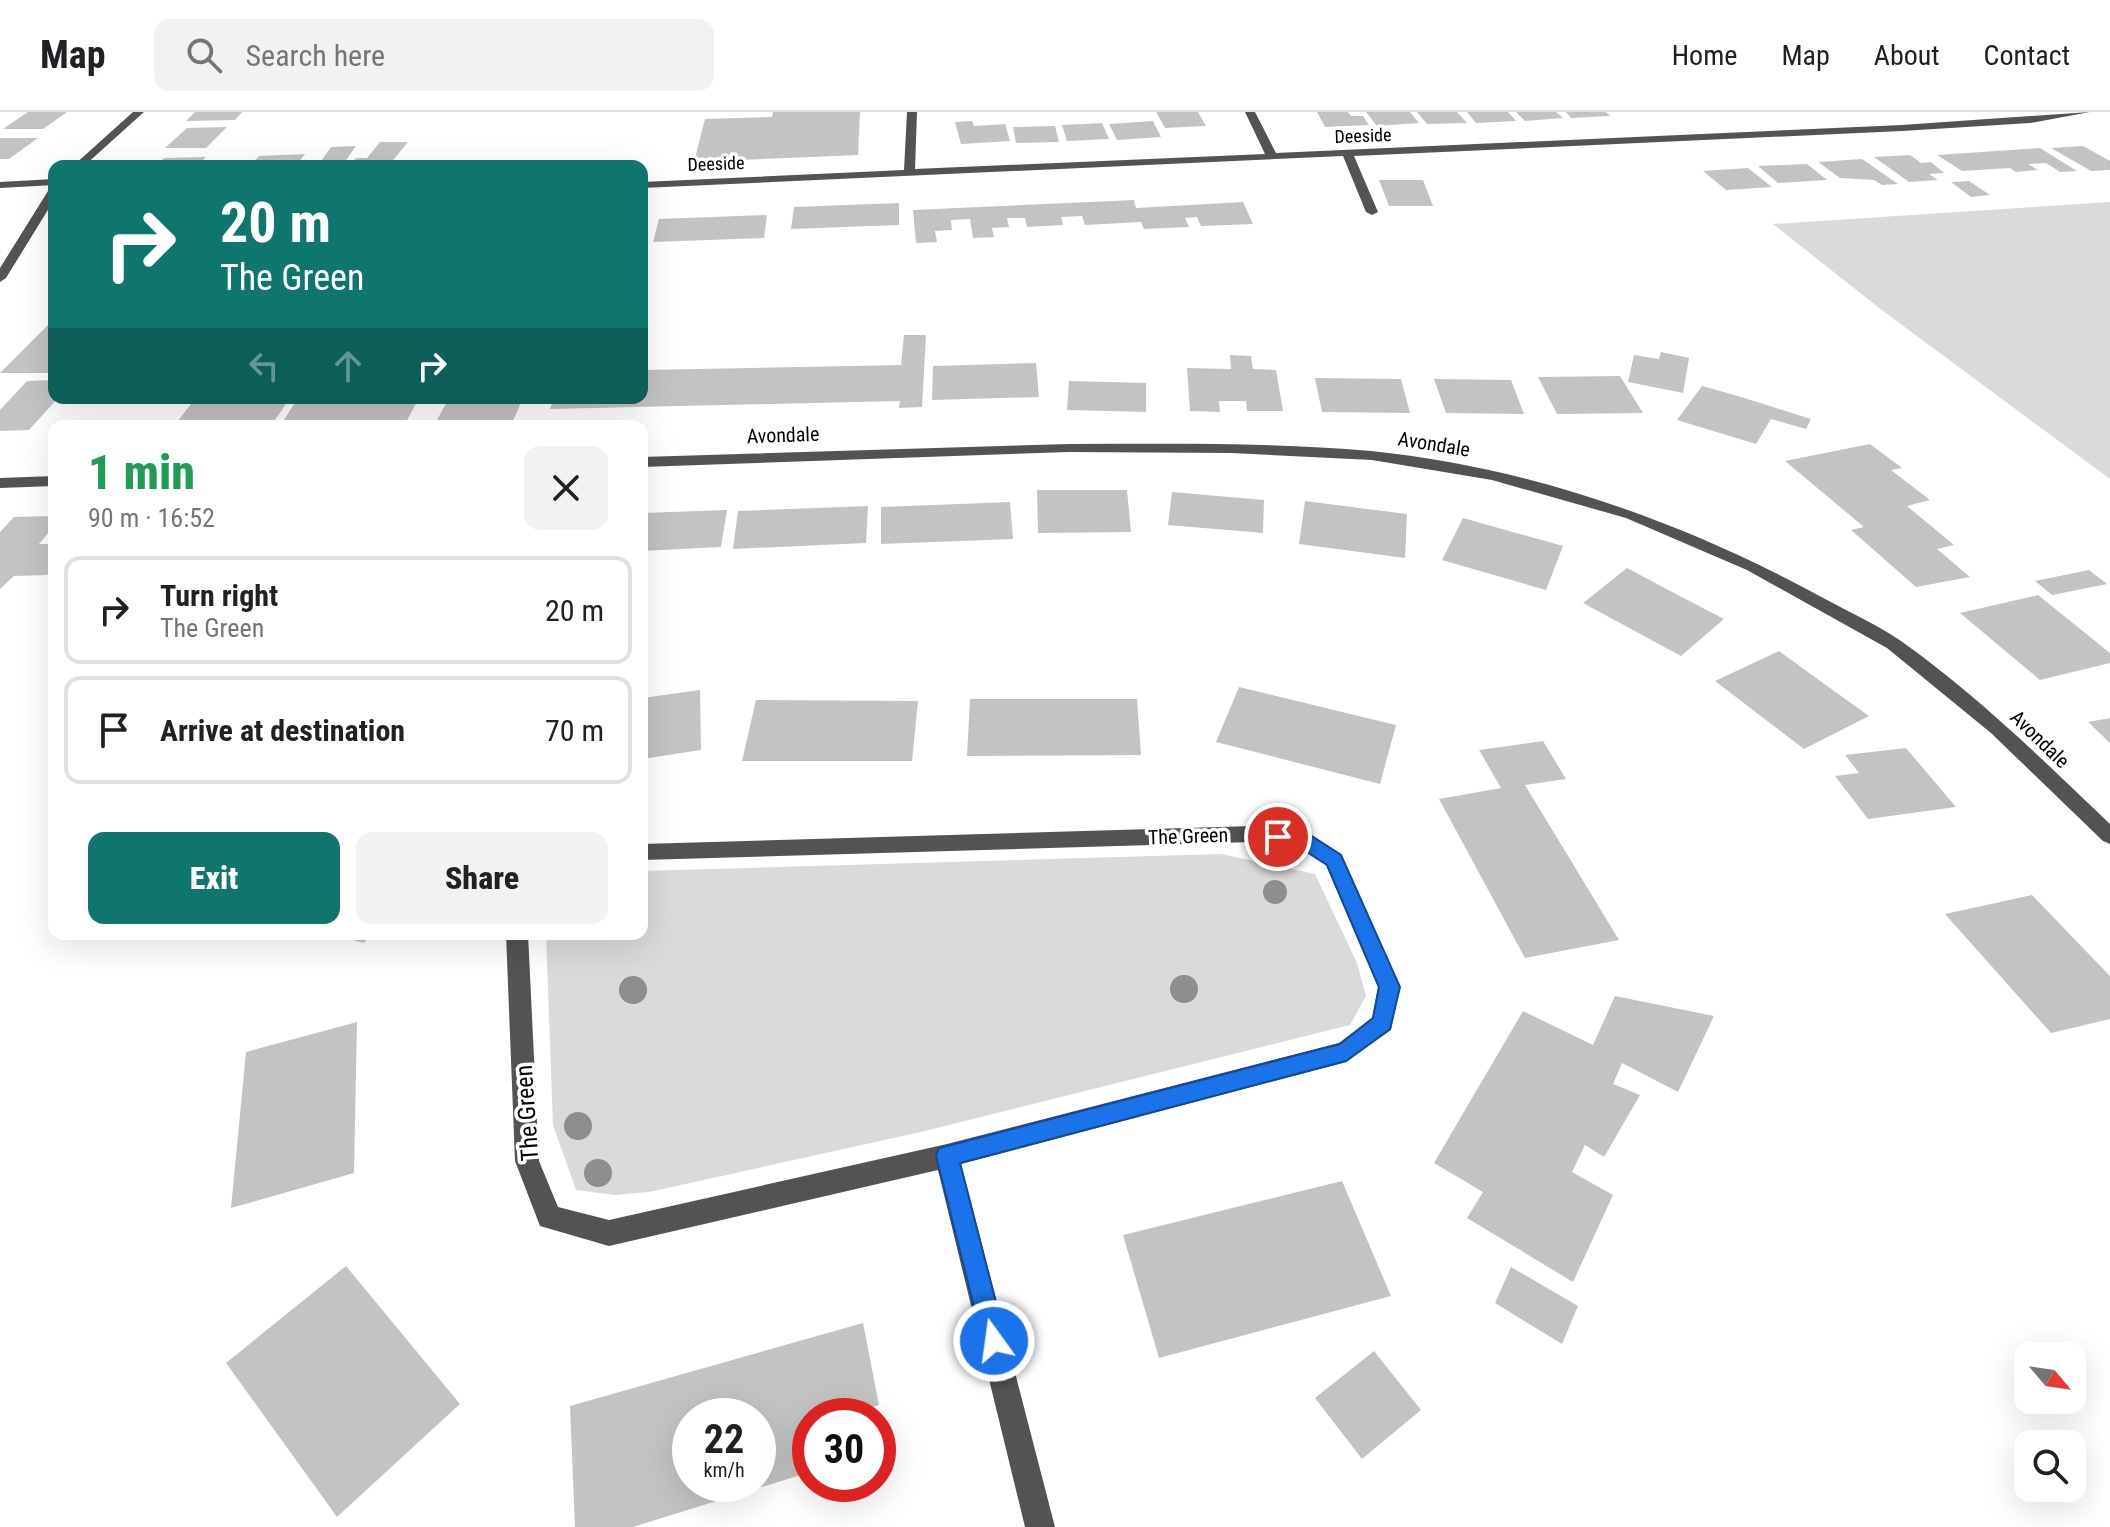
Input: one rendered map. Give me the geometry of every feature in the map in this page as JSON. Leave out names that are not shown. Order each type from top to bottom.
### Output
[{"type":"street","points":[[85,160],[139,112]]},
{"type":"street","points":[[909,175],[912,112]]},
{"type":"street","points":[[1250,112],[1272,156]]},
{"type":"street","name":"Deeside","points":[[648,185],[1902,128],[2030,120],[2085,112]]},
{"type":"street","points":[[1348,155],[1372,212]]},
{"type":"street","points":[[0,185],[48,182]]},
{"type":"street","points":[[0,278],[48,200]]},
{"type":"street","points":[[38,214],[48,213]]},
{"type":"street","name":"Avondale","points":[[648,462],[1069,448],[1231,449],[1372,456],[1494,476],[1632,515],[1753,566],[1893,644],[1998,728],[2110,836]]},
{"type":"street","points":[[0,483],[48,481]]},
{"type":"street","name":"The Green","points":[[517,940],[527,1161],[549,1217],[609,1233],[947,1156],[1346,1052],[1383,1023],[1389,987],[1334,860],[1304,840],[1253,834],[648,852]]},
{"type":"street","points":[[947,1156],[1040,1527]]},
{"type":"shaded area","points":[[2110,202],[2110,479],[1883,311],[1773,224]]},
{"type":"shaded area","points":[[1221,854],[1315,874],[1357,963],[1366,996],[1350,1025],[921,1132],[649,1192],[615,1195],[576,1190],[553,1125],[546,940],[648,940],[648,871]]},
{"type":"building","points":[[28,112],[67,112],[43,129],[3,129]]},
{"type":"building","points":[[195,112],[242,112],[235,120],[186,121]]},
{"type":"building","points":[[773,112],[860,112],[858,155],[694,162],[705,119],[772,117]]},
{"type":"building","points":[[1156,112],[1198,112],[1206,126],[1165,128]]},
{"type":"building","points":[[1317,112],[1348,112],[1351,116],[1363,116],[1369,125],[1325,127]]},
{"type":"building","points":[[1366,112],[1410,112],[1419,123],[1377,126]]},
{"type":"building","points":[[1417,112],[1457,112],[1467,123],[1427,124]]},
{"type":"building","points":[[1467,112],[1508,112],[1516,121],[1476,123]]},
{"type":"building","points":[[1516,112],[1556,112],[1563,118],[1525,121]]},
{"type":"building","points":[[1566,112],[1606,112],[1610,116],[1571,118]]},
{"type":"building","points":[[972,121],[974,126],[1005,124],[1010,141],[961,144],[955,122]]},
{"type":"building","points":[[1153,121],[1161,137],[1117,140],[1109,124]]},
{"type":"building","points":[[1102,123],[1109,139],[1067,141],[1062,125]]},
{"type":"building","points":[[1055,126],[1059,142],[1016,143],[1013,127]]},
{"type":"building","points":[[227,127],[206,148],[165,148],[187,128]]},
{"type":"building","points":[[0,138],[38,138],[9,159],[0,159]]},
{"type":"building","points":[[380,142],[408,142],[393,160],[354,160],[367,158]]},
{"type":"building","points":[[356,146],[346,160],[322,160],[331,147]]},
{"type":"building","points":[[2083,146],[2110,161],[2110,170],[2091,171],[2051,148]]},
{"type":"building","points":[[2040,148],[2077,171],[2060,172],[2046,163],[2028,164],[2038,170],[1962,171],[1937,155]]},
{"type":"building","points":[[305,154],[300,160],[255,160],[259,156]]},
{"type":"building","points":[[1910,155],[1921,163],[1931,162],[1944,173],[1929,174],[1938,180],[1909,182],[1874,157]]},
{"type":"building","points":[[206,157],[203,160],[162,160]]},
{"type":"building","points":[[1862,159],[1898,184],[1882,185],[1874,180],[1840,178],[1818,162]]},
{"type":"building","points":[[1807,164],[1827,180],[1778,183],[1758,166]]},
{"type":"building","points":[[1748,168],[1772,187],[1726,190],[1703,171]]},
{"type":"building","points":[[1379,180],[1423,180],[1433,206],[1389,206]]},
{"type":"building","points":[[1969,181],[1990,195],[1971,197],[1951,182]]},
{"type":"building","points":[[1134,200],[1136,208],[1243,202],[1253,224],[1201,226],[1197,217],[1185,218],[1189,227],[1144,229],[1141,222],[1085,225],[1082,216],[1061,217],[1063,225],[1027,227],[1025,218],[1007,218],[1009,227],[992,228],[994,237],[973,238],[970,219],[951,220],[952,230],[935,231],[937,242],[916,243],[913,210]]},
{"type":"building","points":[[899,203],[899,225],[791,229],[794,207]]},
{"type":"building","points":[[767,215],[764,238],[653,242],[659,219]]},
{"type":"building","points":[[48,325],[48,373],[0,373]]},
{"type":"building","points":[[904,335],[926,335],[922,407],[899,408],[900,401],[550,409],[552,404],[648,404],[648,370],[901,365]]},
{"type":"building","points":[[1661,352],[1689,358],[1683,393],[1628,382],[1634,355],[1659,359]]},
{"type":"building","points":[[1230,355],[1251,356],[1253,369],[1276,370],[1283,411],[1247,411],[1246,401],[1219,401],[1220,412],[1190,411],[1187,368],[1231,369]]},
{"type":"building","points":[[1036,363],[1039,397],[932,400],[933,366]]},
{"type":"building","points":[[1620,376],[1643,413],[1557,414],[1538,377]]},
{"type":"building","points":[[1315,378],[1401,379],[1410,413],[1322,412]]},
{"type":"building","points":[[1434,379],[1511,380],[1524,414],[1446,413]]},
{"type":"building","points":[[48,380],[48,404],[53,404],[29,430],[0,431],[0,410],[27,381]]},
{"type":"building","points":[[1069,381],[1146,383],[1146,412],[1067,410]]},
{"type":"building","points":[[1702,386],[1811,419],[1806,429],[1771,419],[1756,444],[1677,420]]},
{"type":"building","points":[[191,404],[286,404],[275,420],[179,420]]},
{"type":"building","points":[[294,404],[416,404],[407,420],[284,420]]},
{"type":"building","points":[[446,404],[520,404],[513,420],[437,420]]},
{"type":"building","points":[[1870,444],[1902,468],[1891,470],[1930,500],[1907,506],[1954,545],[1937,549],[1970,577],[1916,587],[1851,530],[1864,527],[1785,461]]},
{"type":"building","points":[[1037,490],[1127,490],[1131,532],[1038,533]]},
{"type":"building","points":[[1172,492],[1264,500],[1263,533],[1168,525]]},
{"type":"building","points":[[1305,501],[1407,514],[1405,558],[1299,544]]},
{"type":"building","points":[[1010,502],[1013,539],[881,544],[881,507]]},
{"type":"building","points":[[868,506],[866,543],[733,549],[738,511]]},
{"type":"building","points":[[727,510],[721,547],[648,551],[648,513]]},
{"type":"building","points":[[48,516],[48,533],[39,544],[48,544],[48,574],[14,576],[0,589],[0,532],[14,517]]},
{"type":"building","points":[[1463,518],[1563,546],[1546,590],[1442,560]]},
{"type":"building","points":[[1627,568],[1724,619],[1681,656],[1583,603]]},
{"type":"building","points":[[2089,570],[2107,584],[2052,595],[2035,581]]},
{"type":"building","points":[[2038,595],[2110,653],[2110,663],[2040,680],[1960,613]]},
{"type":"building","points":[[1779,651],[1869,716],[1804,749],[1715,681]]},
{"type":"building","points":[[1239,687],[1396,725],[1380,784],[1216,742]]},
{"type":"building","points":[[700,690],[701,750],[648,758],[648,697]]},
{"type":"building","points":[[970,699],[1137,699],[1141,755],[967,756]]},
{"type":"building","points":[[756,700],[918,701],[912,761],[742,761]]},
{"type":"building","points":[[2110,718],[2110,743],[2088,722]]},
{"type":"building","points":[[1543,741],[1566,779],[1525,785],[1619,940],[1525,958],[1439,799],[1501,788],[1479,750]]},
{"type":"building","points":[[1906,748],[1956,807],[1868,819],[1835,776],[1859,773],[1845,755]]},
{"type":"building","points":[[2032,895],[2110,976],[2110,1019],[2051,1033],[1945,914]]},
{"type":"building","points":[[1615,996],[1714,1016],[1678,1092],[1622,1063],[1613,1084],[1640,1095],[1604,1157],[1585,1145],[1572,1172],[1613,1195],[1573,1282],[1467,1218],[1483,1192],[1434,1163],[1523,1011],[1593,1045]]},
{"type":"building","points":[[357,1022],[354,1173],[231,1208],[246,1052]]},
{"type":"building","points":[[1342,1181],[1391,1296],[1159,1358],[1123,1235]]},
{"type":"building","points":[[346,1266],[460,1404],[337,1517],[226,1363]]},
{"type":"building","points":[[1511,1267],[1578,1306],[1562,1344],[1495,1303]]},
{"type":"building","points":[[863,1323],[878,1398],[792,1398],[792,1478],[776,1483],[776,1398],[672,1398],[672,1502],[713,1502],[633,1527],[575,1527],[570,1406]]},
{"type":"building","points":[[1374,1351],[1421,1410],[1362,1459],[1315,1398]]},
{"type":"route","points":[[994,1341],[947,1156],[1346,1052],[1383,1023],[1389,987],[1334,860],[1304,840],[1278,837]]}]
